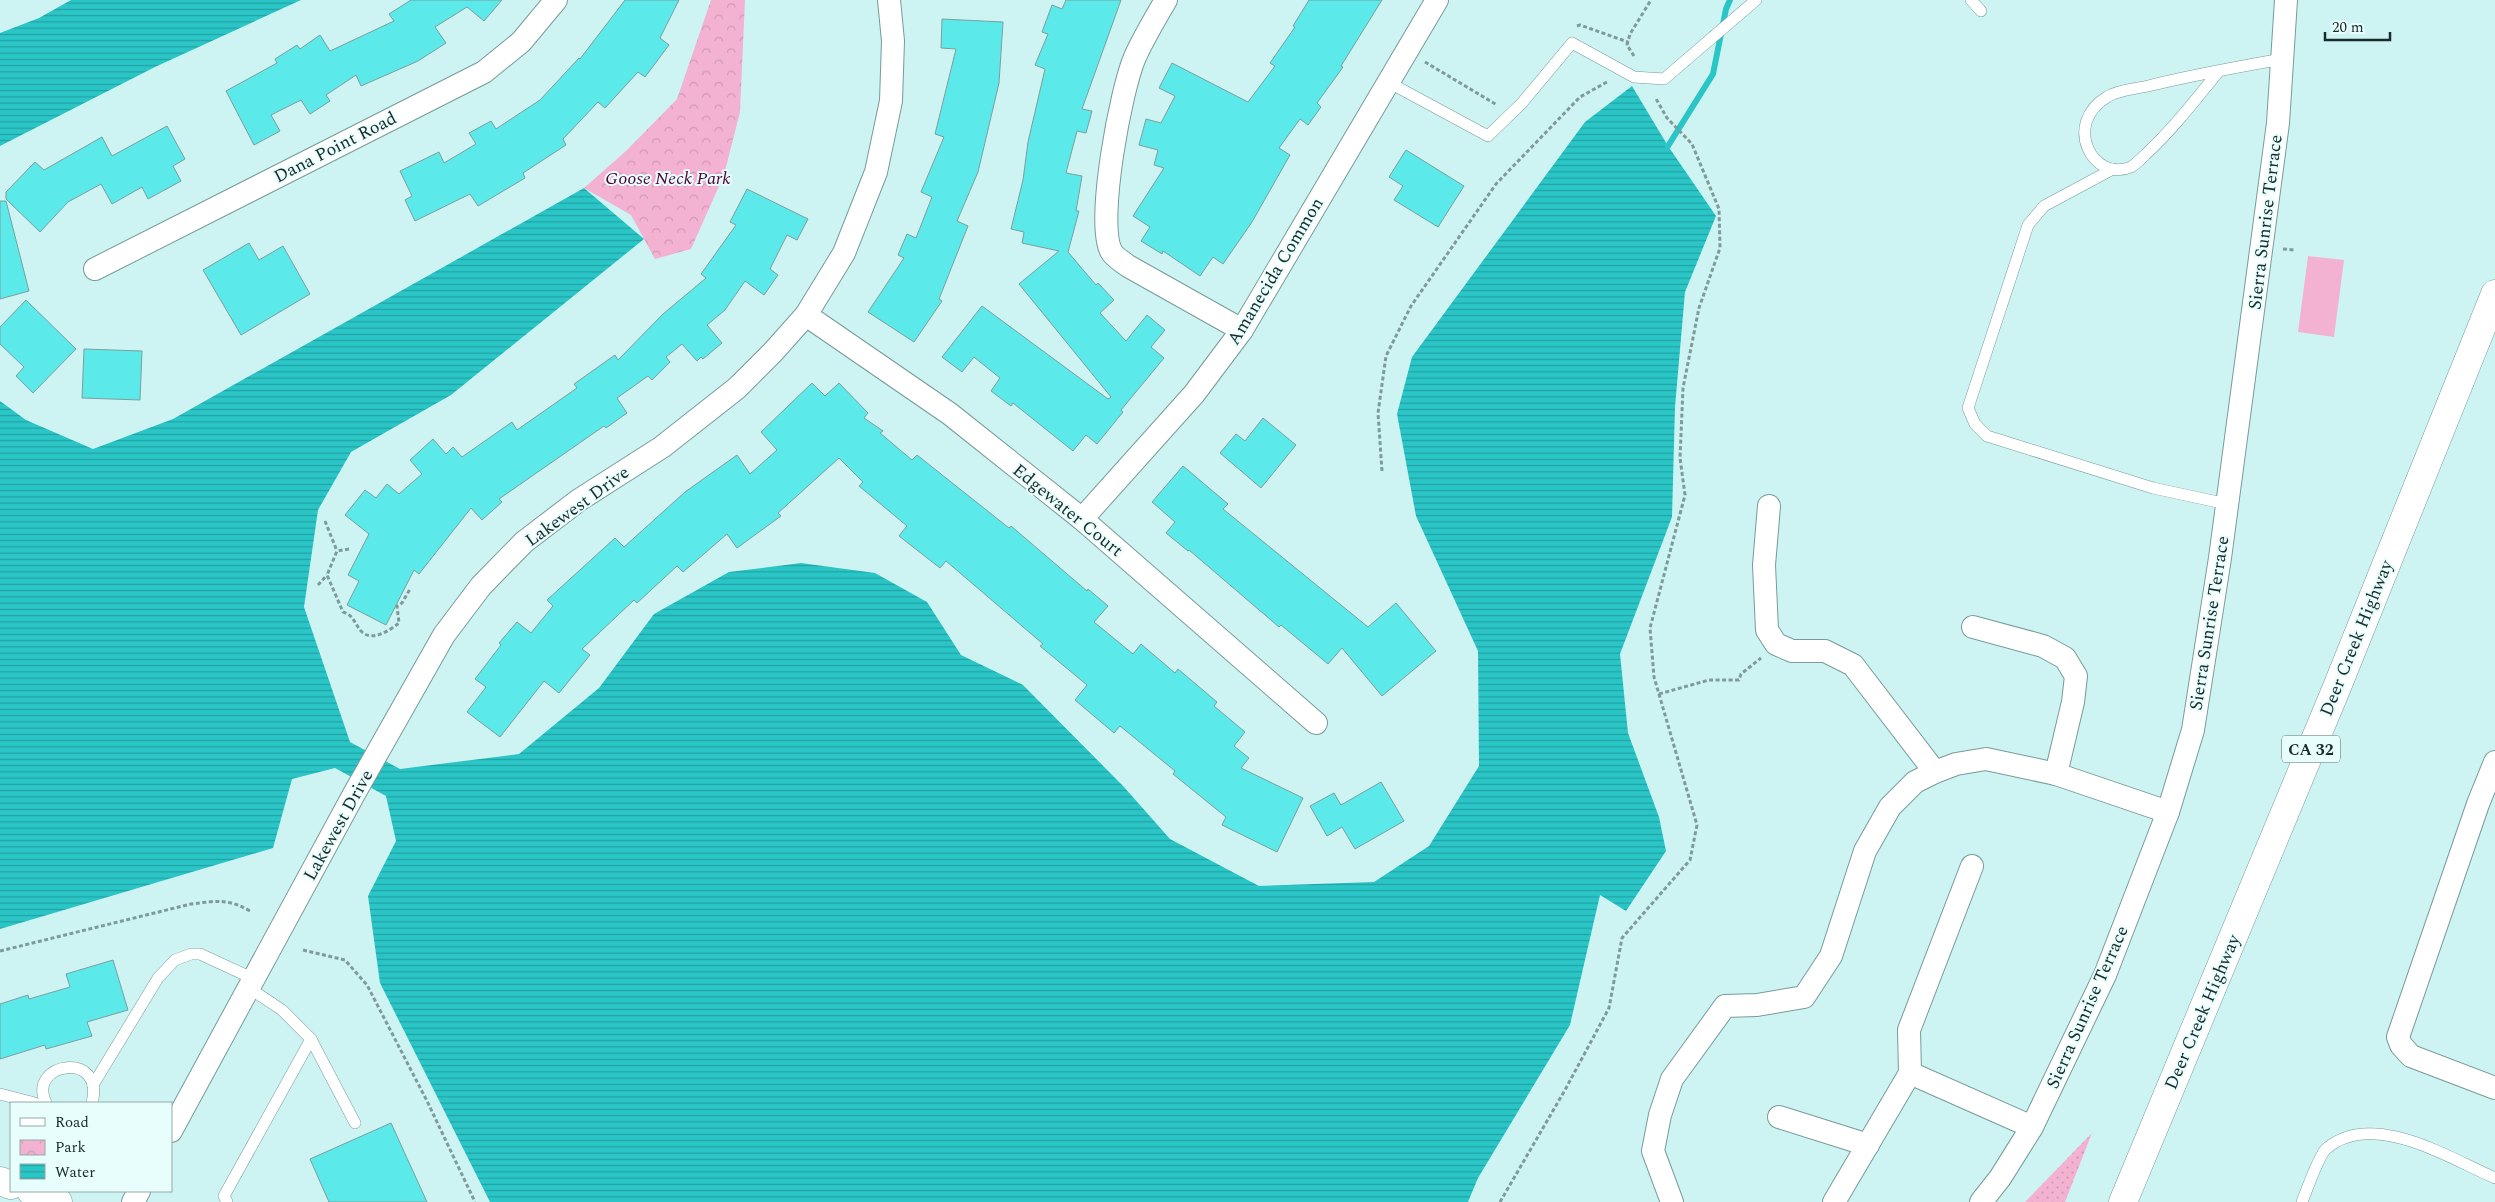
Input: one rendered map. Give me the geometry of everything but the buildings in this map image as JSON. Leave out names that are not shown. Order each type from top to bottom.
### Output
[{"type":"main road","name":"Deer Creek Highway","points":[[2123,1202],[2340,678],[2495,294]]},
{"type":"main road","points":[[33,1192],[58,1202]]},
{"type":"street","name":"Dana Point Road","points":[[96,268],[484,72],[521,42],[556,0]]},
{"type":"street","name":"Lakewest Drive","points":[[172,1129],[354,794],[444,635],[481,586],[524,542],[579,500],[662,447],[737,388],[806,315],[844,253],[876,172],[891,101],[894,41],[889,0]]},
{"type":"street","points":[[1166,0],[1135,58],[1121,101],[1106,210],[1106,236],[1112,252],[1128,266],[1242,330]]},
{"type":"street","name":"Amanecida Common","points":[[1082,519],[1194,394],[1242,330],[1437,0]]},
{"type":"street","name":"Sierra Sunrise Terrace","points":[[1981,1202],[2000,1178],[2032,1127],[2105,975],[2168,812],[2193,730],[2227,504],[2278,123],[2286,0]]},
{"type":"street","name":"Edgewater Court","points":[[806,315],[950,414],[1082,519],[1316,723]]},
{"type":"street","points":[[1770,506],[1764,565],[1767,630],[1776,644],[1792,651],[1824,651],[1853,666],[1935,772]]},
{"type":"street","points":[[1973,627],[2043,646],[2064,658],[2076,676],[2073,702],[2056,774]]},
{"type":"street","points":[[1672,1202],[1653,1151],[1660,1115],[1672,1079],[1725,1006],[1757,1005],[1804,997],[1830,956],[1865,851],[1890,807],[1915,782],[1956,764],[1986,759],[2056,774],[2168,812]]},
{"type":"street","points":[[2495,762],[2478,804],[2398,1037],[2401,1045],[2411,1056],[2495,1088]]},
{"type":"street","points":[[1834,1202],[1910,1073],[1909,1030],[1972,866]]},
{"type":"street","points":[[1910,1073],[2032,1127]]},
{"type":"street","points":[[1779,1117],[1868,1145]]},
{"type":"lane","points":[[1388,82],[1488,136],[1522,103],[1572,43],[1634,77],[1664,79],[1756,0]]},
{"type":"lane","points":[[1971,0],[1981,11]]},
{"type":"lane","points":[[2113,169],[2096,161],[2086,145],[2084,126],[2091,108],[2109,96],[2282,59]]},
{"type":"lane","points":[[2219,71],[2187,110],[2150,150],[2132,166],[2113,169],[2044,206],[2028,225],[1968,408],[1975,424],[1987,436],[2153,488],[2227,504]]},
{"type":"lane","points":[[93,1085],[158,978],[175,960],[191,954],[200,954],[252,984],[311,1039],[355,1123]]},
{"type":"lane","points":[[227,1202],[224,1196],[311,1039]]},
{"type":"lane","points":[[46,1102],[43,1091],[44,1083],[54,1071],[63,1067],[82,1070],[89,1076],[93,1085],[92,1102]]},
{"type":"lane","points":[[0,1094],[31,1102]]},
{"type":"lane","points":[[2302,1202],[2324,1150],[2348,1138],[2370,1134],[2401,1137],[2495,1178]]},
{"type":"path","points":[[1639,58],[1633,56],[1627,46],[1630,34],[1650,5],[1651,0]]},
{"type":"path","points":[[1570,29],[1580,25],[1628,42]]},
{"type":"path","points":[[1424,62],[1504,109]]},
{"type":"path","points":[[1382,471],[1378,413],[1386,356],[1411,306],[1496,184],[1580,98],[1610,80]]},
{"type":"path","points":[[1500,1202],[1565,1090],[1609,1008],[1622,938],[1690,860],[1697,825],[1654,677],[1650,628],[1685,494],[1680,458],[1684,388],[1699,308],[1720,248],[1719,209],[1692,144],[1667,118],[1655,97]]},
{"type":"path","points":[[318,585],[327,575],[337,551],[325,521]]},
{"type":"path","points":[[337,551],[349,549]]},
{"type":"path","points":[[327,575],[343,612],[352,615],[362,632],[370,635],[387,633],[399,623],[397,606],[402,603],[410,589]]},
{"type":"path","points":[[1659,694],[1709,680],[1739,680],[1741,674]]},
{"type":"path","points":[[0,951],[190,904],[222,900],[238,904],[250,911]]},
{"type":"path","points":[[303,950],[345,960],[367,985],[427,1101],[474,1202]]},
{"type":"green space","name":"Goose Neck Park","points":[[711,0],[745,0],[740,112],[724,175],[691,249],[655,259],[631,215],[584,188],[626,151],[677,99]]},
{"type":"green space","points":[[2308,256],[2344,260],[2334,337],[2298,332]]},
{"type":"green space","points":[[2092,1133],[2065,1202],[2025,1202]]},
{"type":"water","points":[[71,0],[301,0],[155,67],[0,146],[0,33],[39,18]]},
{"type":"water","points":[[1632,86],[1668,146],[1716,216],[1685,292],[1675,407],[1672,517],[1620,654],[1628,733],[1659,817],[1666,851],[1626,911],[1600,895],[1570,1025],[1478,1178],[1468,1202],[490,1202],[380,983],[368,896],[396,841],[386,796],[335,768],[292,779],[273,848],[0,929],[0,401],[26,420],[93,449],[173,419],[584,188],[644,239],[451,395],[351,452],[318,510],[304,607],[350,742],[400,769],[519,754],[599,688],[654,614],[729,572],[801,563],[875,573],[927,602],[961,655],[1023,685],[1124,787],[1170,839],[1259,886],[1374,882],[1429,846],[1479,766],[1478,651],[1416,516],[1397,414],[1412,357],[1585,122]]},
{"type":"waterway","points":[[1668,146],[1713,74],[1726,9],[1730,0]]}]
